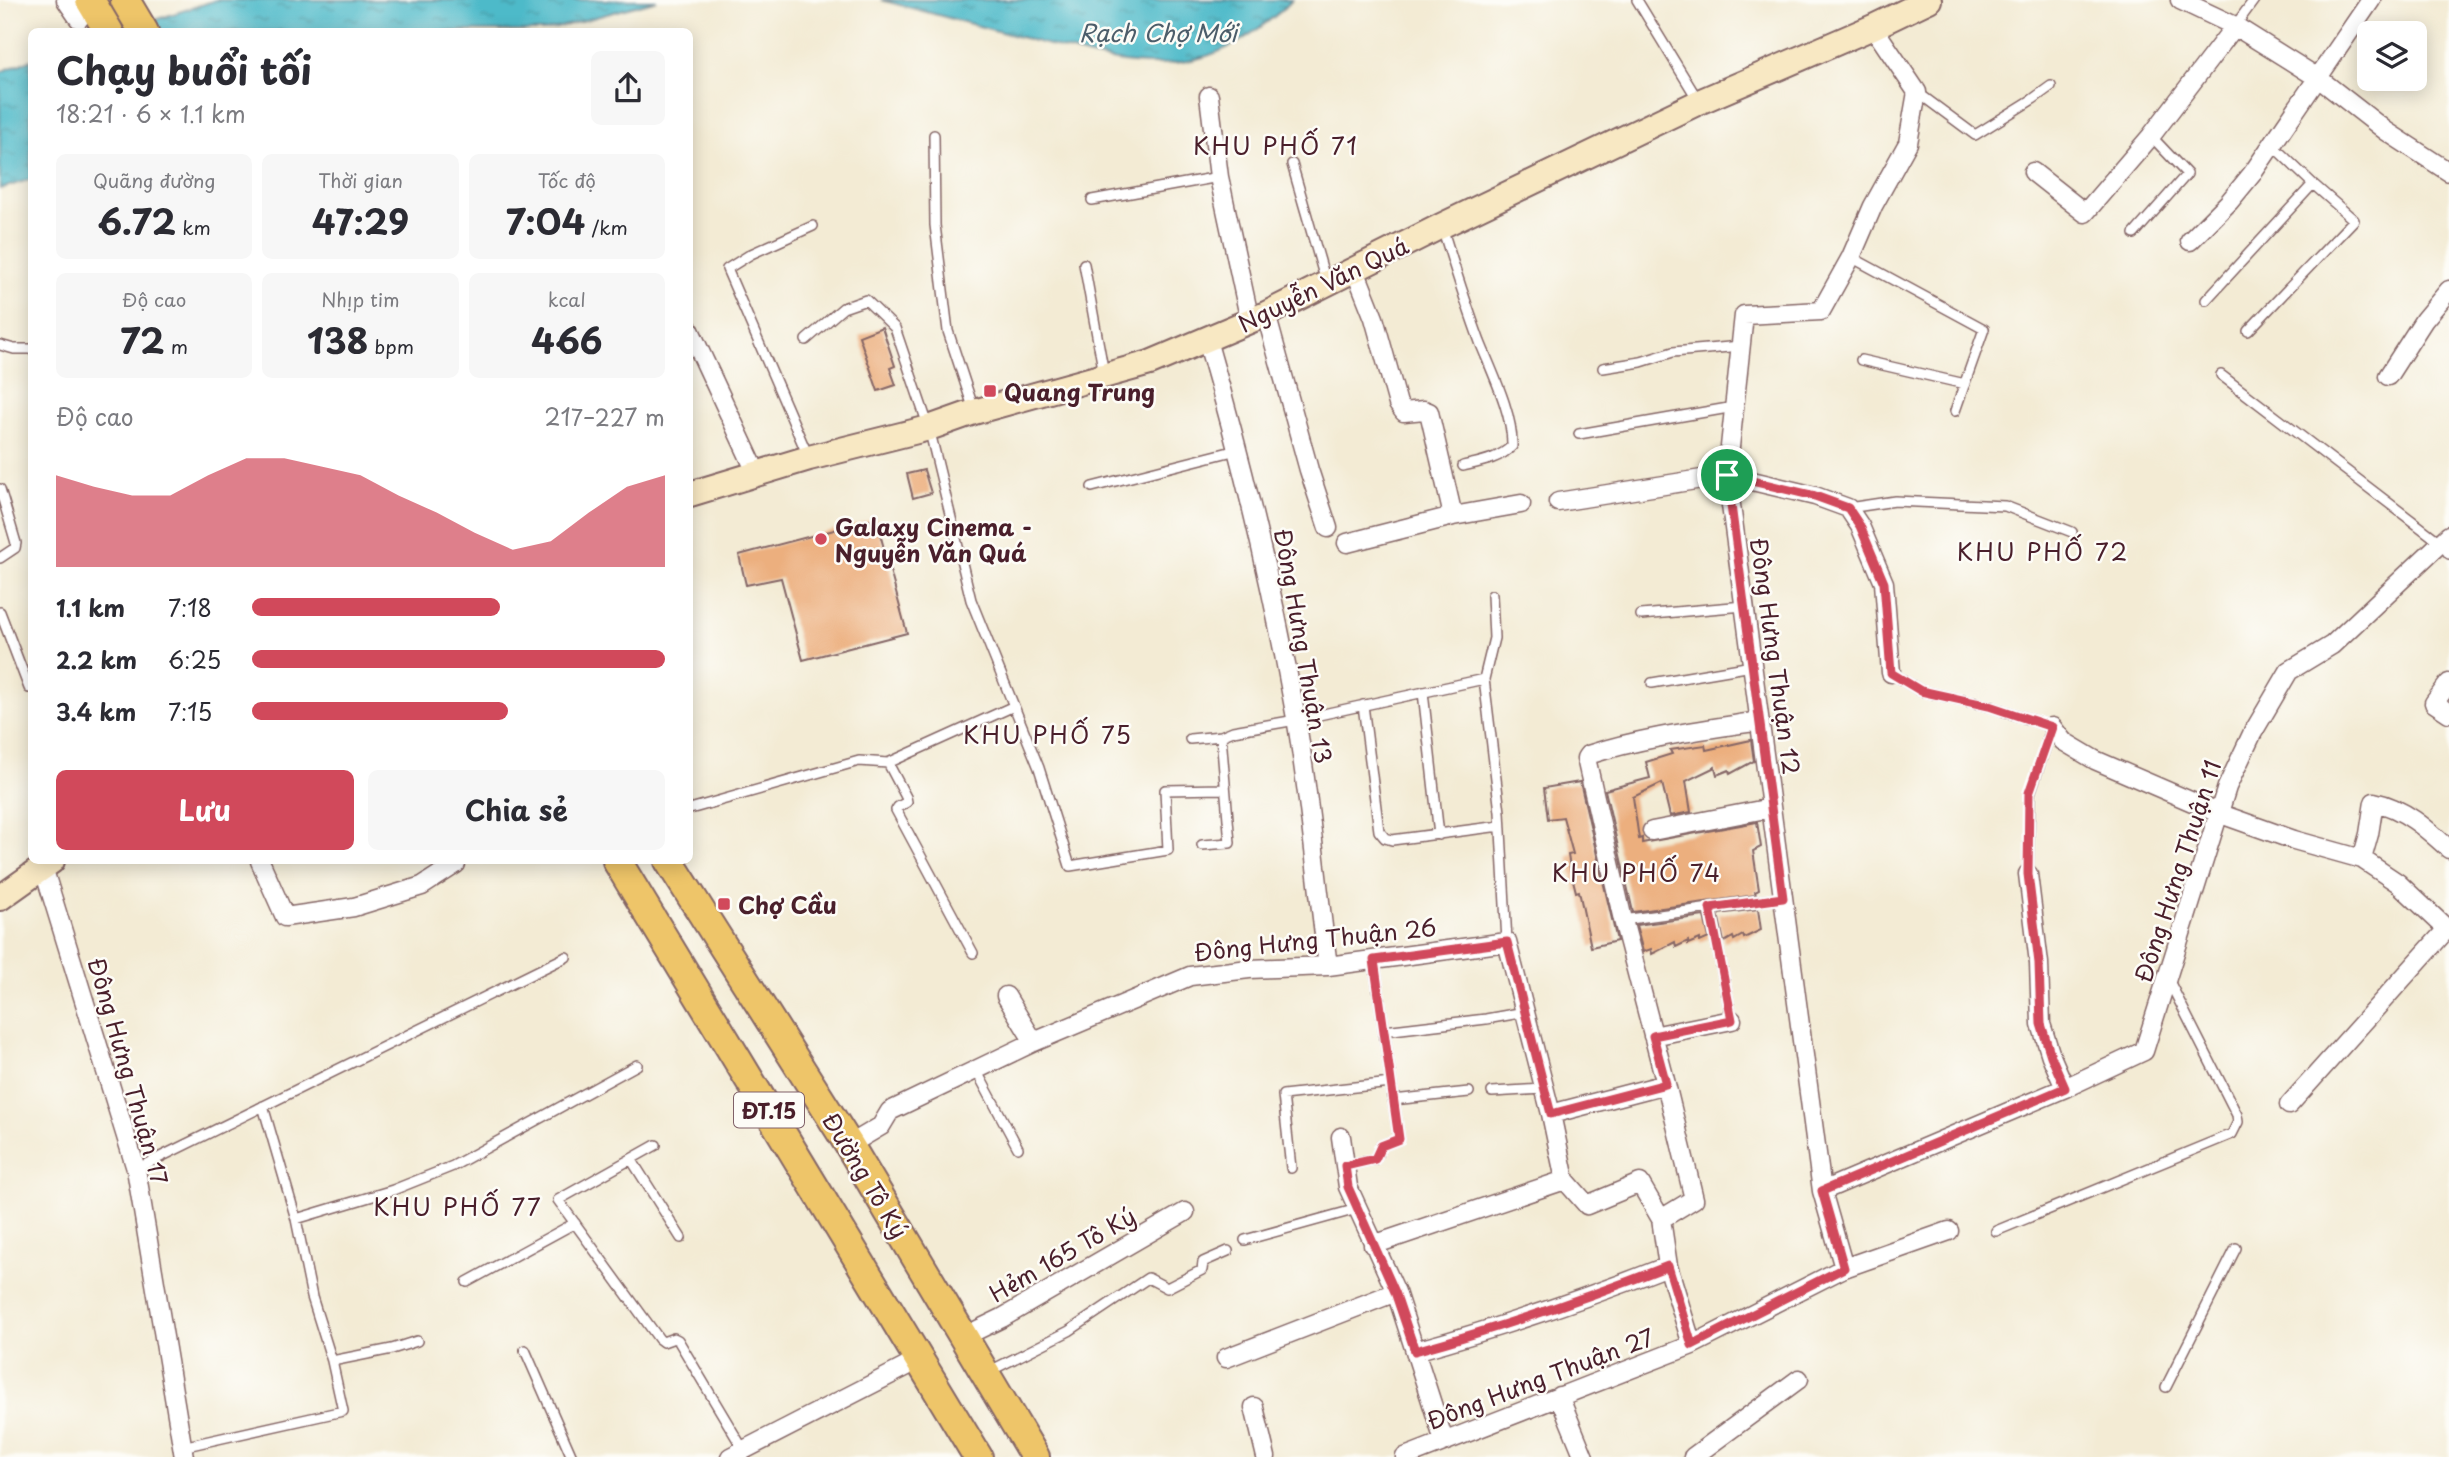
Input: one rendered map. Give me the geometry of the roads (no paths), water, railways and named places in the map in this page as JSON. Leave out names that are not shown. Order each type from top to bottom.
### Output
[{"type":"main road","points":[[125,0],[142,28]]},
{"type":"main road","name":"Nguyễn Văn Quá","points":[[693,493],[1150,363],[1258,318],[1441,226],[1699,102],[1929,0]]},
{"type":"main road","points":[[85,10],[105,28]]},
{"type":"main road","points":[[0,898],[48,864]]},
{"type":"main road","name":"ĐT.15","points":[[619,864],[978,1457]]},
{"type":"main road","name":"Đường Tô Ký","points":[[671,864],[849,1145],[1035,1457]]},
{"type":"main road","points":[[921,1359],[963,1337]]},
{"type":"street","points":[[66,0],[85,10]]},
{"type":"street","points":[[2180,0],[2235,26],[2318,79],[2386,131],[2449,172]]},
{"type":"street","points":[[2190,241],[2229,202],[2272,145],[2371,0]]},
{"type":"street","points":[[2034,172],[2085,213],[2151,136],[2235,26]]},
{"type":"street","points":[[1873,27],[1917,92]]},
{"type":"street","name":"Đông Hưng Thuận 12","points":[[1844,1268],[1822,1191],[1727,475],[1744,315],[1821,312],[1851,257],[1873,206],[1908,143],[1917,92]]},
{"type":"street","points":[[1209,96],[1219,177],[1258,318],[1328,528]]},
{"type":"street","points":[[1355,270],[1374,318],[1398,404],[1404,412],[1424,410],[1430,417],[1453,516]]},
{"type":"street","points":[[2388,376],[2424,320],[2449,290]]},
{"type":"street","points":[[693,336],[757,474]]},
{"type":"street","name":"Đông Hưng Thuận 13","points":[[1207,340],[1239,450],[1267,566],[1296,720],[1328,966]]},
{"type":"street","points":[[1558,502],[1727,475],[1815,496],[1848,508],[1860,526],[1884,583],[1891,673]]},
{"type":"street","points":[[1347,543],[1453,516],[1521,504]]},
{"type":"street","name":"Đông Hưng Thuận 11","points":[[1822,1191],[2065,1088],[2144,1051],[2227,787],[2247,745],[2289,671],[2332,645],[2446,544]]},
{"type":"street","points":[[2449,684],[2434,703],[2449,713]]},
{"type":"street","points":[[1661,1220],[1694,1199],[1586,764],[1588,755],[1608,748],[1760,721]]},
{"type":"street","points":[[2052,727],[2063,741],[2095,760],[2218,813],[2294,840],[2362,859],[2398,883],[2448,930],[2289,1105]]},
{"type":"street","points":[[2362,859],[2374,802],[2390,805],[2401,811],[2449,849]]},
{"type":"street","points":[[1652,831],[1771,808]]},
{"type":"street","name":"Đông Hưng Thuận 17","points":[[48,864],[136,1168],[183,1452]]},
{"type":"street","points":[[261,864],[285,917],[354,907],[422,886],[456,864]]},
{"type":"street","points":[[2028,874],[2039,963],[2041,1024],[2065,1088]]},
{"type":"street","points":[[1507,942],[1565,1180],[1587,1205],[1640,1183],[1661,1220],[1668,1266],[1692,1345]]},
{"type":"street","name":"Đông Hưng Thuận 26","points":[[849,1145],[881,1126],[890,1111],[1034,1042],[1189,975],[1249,969],[1328,966],[1507,942]]},
{"type":"street","points":[[1006,996],[1034,1042]]},
{"type":"street","points":[[1653,1036],[1732,1020]]},
{"type":"street","points":[[1551,1114],[1666,1084]]},
{"type":"street","points":[[1341,1137],[1348,1187],[1395,1292],[1444,1441]]},
{"type":"street","points":[[1373,1245],[1565,1180]]},
{"type":"street","name":"Hẻm 165 Tô Ký","points":[[963,1337],[1002,1318],[1185,1212]]},
{"type":"street","name":"Đông Hưng Thuận 27","points":[[1405,1457],[1692,1345],[1844,1268],[1949,1231]]},
{"type":"street","points":[[1415,1351],[1579,1301],[1668,1266]]},
{"type":"street","points":[[1226,1358],[1395,1292]]},
{"type":"street","points":[[737,1453],[921,1359]]},
{"type":"street","points":[[1693,1457],[1799,1379]]},
{"type":"street","points":[[1559,1396],[1584,1457]]},
{"type":"street","points":[[1254,1407],[1266,1457]]},
{"type":"lane","points":[[1637,0],[1699,102]]},
{"type":"lane","points":[[2235,26],[2254,0]]},
{"type":"lane","points":[[1917,92],[1975,135],[2051,86]]},
{"type":"lane","points":[[934,135],[936,225],[947,331],[974,412]]},
{"type":"lane","points":[[2134,234],[2187,174],[2151,136]]},
{"type":"lane","points":[[2249,331],[2354,220],[2272,145]]},
{"type":"lane","points":[[1292,164],[1327,284]]},
{"type":"lane","points":[[1092,200],[1219,177]]},
{"type":"lane","points":[[2206,300],[2314,184]]},
{"type":"lane","points":[[809,458],[727,269],[751,254],[813,226]]},
{"type":"lane","points":[[1441,226],[1503,401],[1513,438],[1512,446],[1506,452],[1463,466]]},
{"type":"lane","points":[[1851,257],[1984,329],[1955,411]]},
{"type":"lane","points":[[1084,264],[1105,376]]},
{"type":"lane","points":[[806,340],[843,308],[866,300],[895,328],[929,428],[971,600],[1039,768],[1070,866],[1168,850],[1165,790],[1224,789]]},
{"type":"lane","points":[[0,345],[28,349]]},
{"type":"lane","points":[[1603,368],[1641,362],[1673,352],[1741,346]]},
{"type":"lane","points":[[1861,359],[1965,384]]},
{"type":"lane","points":[[2221,375],[2446,544]]},
{"type":"lane","points":[[1579,434],[1734,407]]},
{"type":"lane","points":[[1092,487],[1239,450]]},
{"type":"lane","points":[[0,489],[16,543],[15,548],[0,558]]},
{"type":"lane","points":[[1848,508],[1895,501],[2005,506],[2072,532]]},
{"type":"lane","points":[[1492,595],[1494,638],[1484,679],[1500,826],[1507,942]]},
{"type":"lane","points":[[1641,615],[1744,606]]},
{"type":"lane","points":[[0,612],[28,685]]},
{"type":"lane","points":[[1653,683],[1752,666]]},
{"type":"lane","points":[[1891,673],[1921,691],[1989,706],[2052,727],[2029,793],[2028,874]]},
{"type":"lane","points":[[1190,738],[1222,736],[1233,731],[1484,679]]},
{"type":"lane","points":[[1423,692],[1439,835]]},
{"type":"lane","points":[[1363,705],[1378,831],[1385,838],[1392,840],[1500,826]]},
{"type":"lane","points":[[693,809],[859,761],[888,763],[1014,706]]},
{"type":"lane","points":[[1202,845],[1230,843],[1222,736]]},
{"type":"lane","points":[[888,763],[907,802],[897,810],[973,953]]},
{"type":"lane","points":[[1623,920],[1783,898]]},
{"type":"lane","points":[[1710,908],[1732,1020]]},
{"type":"lane","points":[[136,1168],[566,957]]},
{"type":"lane","points":[[1345,1166],[1375,1159],[1381,1146],[1399,1139],[1374,960]]},
{"type":"lane","points":[[1996,1231],[2232,1134],[2238,1122],[2237,1115],[2167,978]]},
{"type":"lane","points":[[1384,1031],[1525,1012]]},
{"type":"lane","points":[[296,1219],[393,1190],[453,1166],[637,1065]]},
{"type":"lane","points":[[976,1070],[1018,1148]]},
{"type":"lane","points":[[1291,1168],[1283,1095],[1391,1083]]},
{"type":"lane","points":[[1492,1092],[1544,1089]]},
{"type":"lane","points":[[1394,1100],[1469,1092]]},
{"type":"lane","points":[[183,1452],[343,1411],[332,1361],[312,1297],[296,1219],[263,1106]]},
{"type":"lane","points":[[656,1145],[558,1200],[659,1339],[663,1342],[674,1338],[678,1340],[737,1453]]},
{"type":"lane","points":[[631,1159],[681,1238]]},
{"type":"lane","points":[[1245,1240],[1357,1209]]},
{"type":"lane","points":[[467,1282],[575,1223]]},
{"type":"lane","points":[[2165,1387],[2236,1248]]},
{"type":"lane","points":[[985,1373],[1069,1331],[1148,1278],[1167,1288],[1202,1270],[1203,1262],[1228,1251]]},
{"type":"lane","points":[[332,1361],[417,1341]]},
{"type":"lane","points":[[525,1350],[572,1457]]},
{"type":"water","points":[[216,0],[657,0],[557,28],[130,28]]},
{"type":"water","name":"Rạch Chợ Mới","points":[[881,0],[1292,0],[1255,31],[1226,48],[1198,59],[1169,64],[1140,64],[1081,54]]},
{"type":"water","points":[[28,61],[28,180],[0,189],[0,72]]},
{"type":"place","name":"Quang Trung","points":[[990,391]]},
{"type":"place","name":"Galaxy Cinema - Nguyễn Văn Quá","points":[[821,539]]},
{"type":"place","name":"Chợ Cầu","points":[[724,904]]},
{"type":"district","name":"KHU PHỐ 71","points":[[1276,145]]},
{"type":"district","name":"KHU PHỐ 72","points":[[2043,551]]},
{"type":"district","name":"KHU PHỐ 75","points":[[1048,734]]},
{"type":"district","name":"KHU PHỐ 74","points":[[1637,872]]},
{"type":"district","name":"KHU PHỐ 77","points":[[458,1206]]}]
